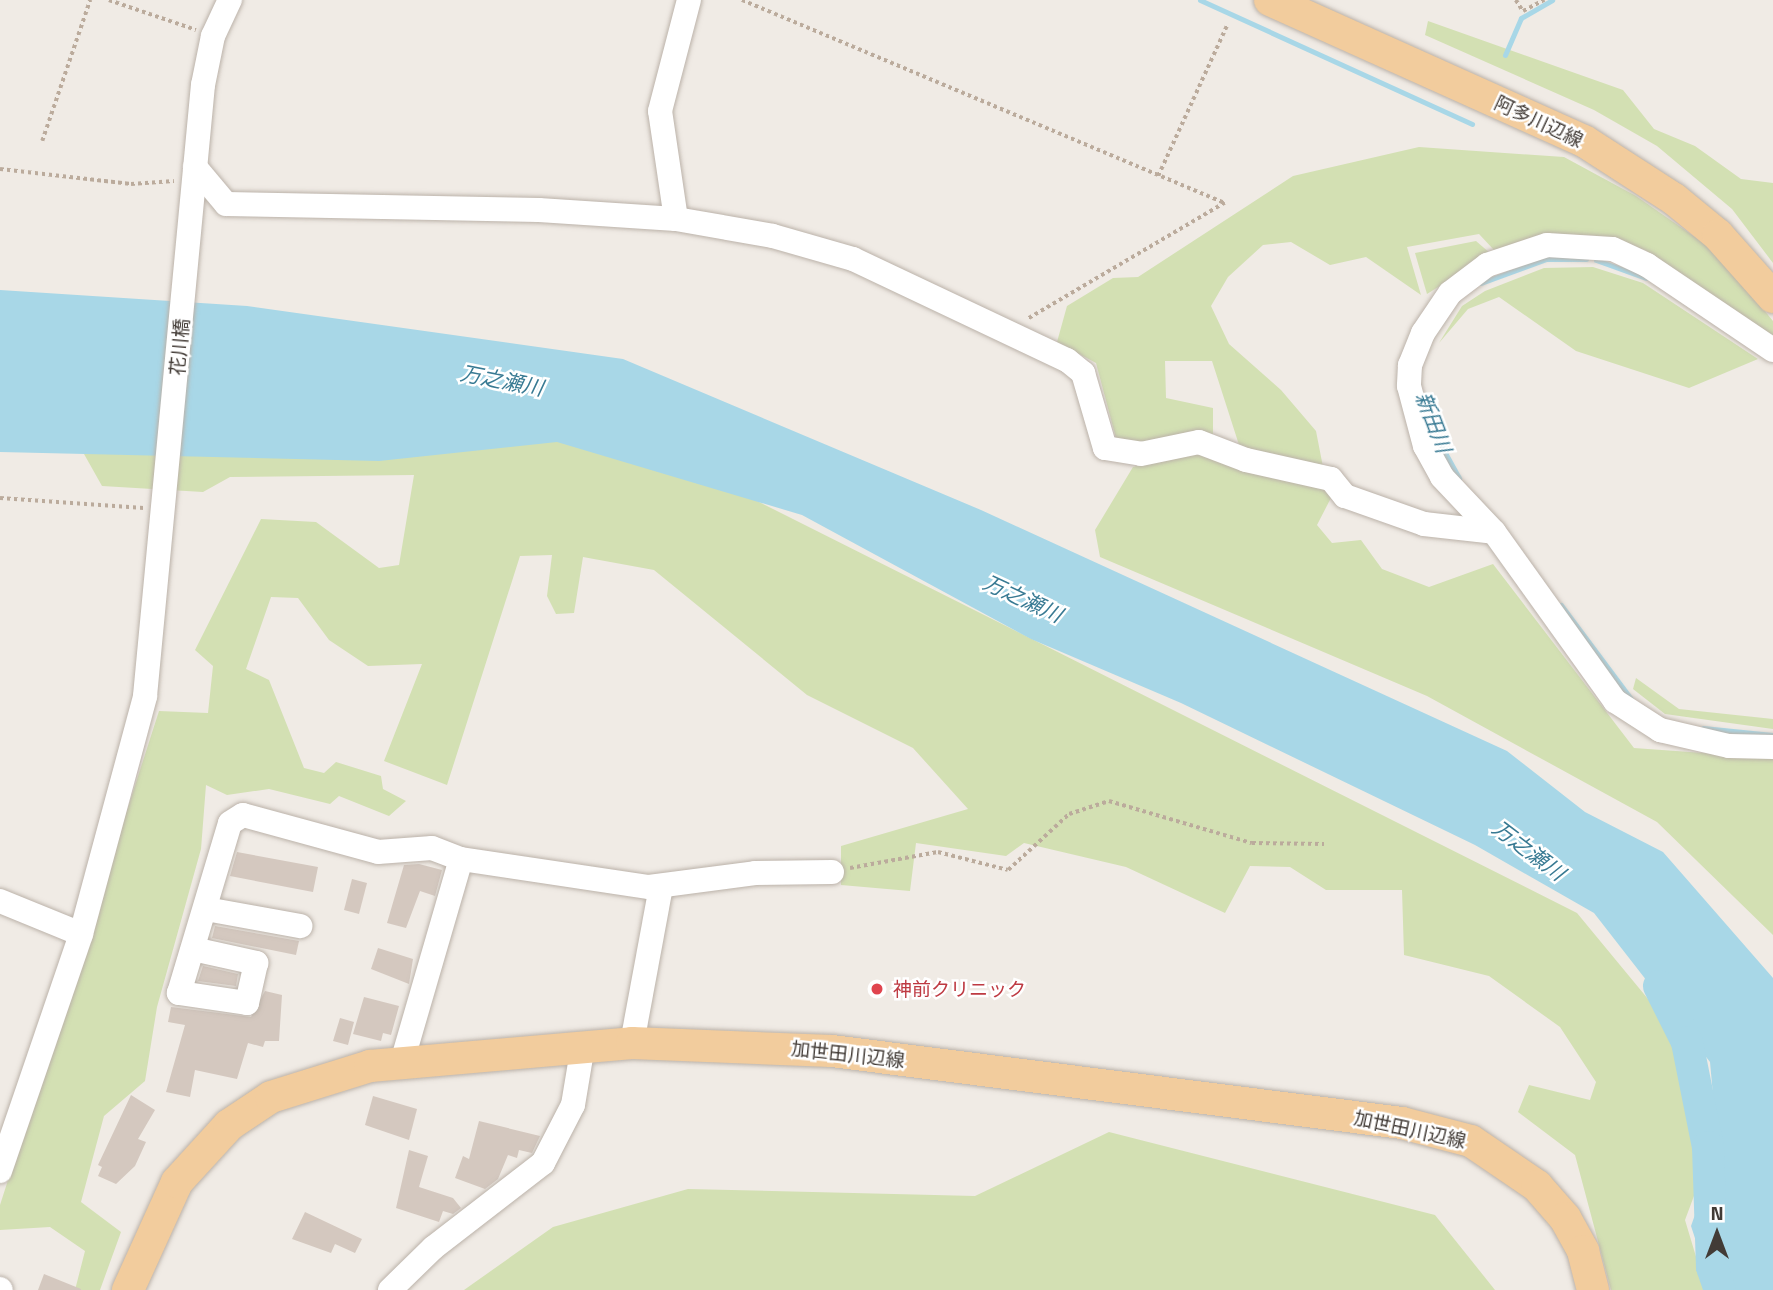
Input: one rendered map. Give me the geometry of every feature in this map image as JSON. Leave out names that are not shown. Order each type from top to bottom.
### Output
[{"type":"main road","name":"阿多川辺線","points":[[1270,0],[1594,147],[1718,235],[1773,297]]},
{"type":"main road","name":"加世田川辺線","points":[[128,1290],[177,1182],[229,1125],[302,1084],[402,1062],[632,1043],[832,1051],[1402,1123],[1471,1141],[1537,1186],[1565,1218],[1583,1251],[1593,1290]]},
{"type":"street","name":"花川橋","points":[[0,1171],[81,934],[145,696],[195,167],[213,36],[230,0]]},
{"type":"street","points":[[676,219],[660,111],[690,0]]},
{"type":"street","points":[[195,167],[226,204],[539,210],[676,219],[773,236],[853,258],[1005,333],[1067,360],[1083,373],[1105,448],[1141,454],[1199,442],[1245,460],[1331,479],[1345,496],[1424,524],[1494,532]]},
{"type":"street","points":[[1773,350],[1677,282],[1612,249],[1547,245],[1516,252],[1477,271],[1436,309],[1410,365],[1409,387],[1424,446],[1442,477],[1494,532],[1615,701],[1660,730],[1729,746],[1773,747]]},
{"type":"street","points":[[193,950],[230,823],[243,815],[378,852],[432,848],[461,859],[661,887],[755,873],[832,872]]},
{"type":"street","points":[[402,1062],[461,859]]},
{"type":"street","points":[[632,1043],[661,887]]},
{"type":"street","points":[[0,901],[81,934]]},
{"type":"street","points":[[206,909],[300,926]]},
{"type":"street","points":[[390,1290],[433,1248],[543,1163],[573,1105],[583,1045]]},
{"type":"path","points":[[42,141],[90,0]]},
{"type":"path","points":[[109,0],[213,36]]},
{"type":"path","points":[[742,0],[1225,203],[1005,333]]},
{"type":"path","points":[[1516,0],[1523,11],[1544,0]]},
{"type":"path","points":[[1158,176],[1227,25]]},
{"type":"path","points":[[0,169],[131,184],[179,181],[195,167]]},
{"type":"path","points":[[0,498],[164,504]]},
{"type":"path","points":[[832,872],[938,852],[1008,870],[1069,814],[1109,801],[1252,843],[1324,844]]},
{"type":"green space","points":[[1428,21],[1623,90],[1654,129],[1695,146],[1741,179],[1773,183],[1773,263],[1732,209],[1657,146],[1594,110],[1425,35]]},
{"type":"green space","points":[[1419,147],[1564,157],[1636,196],[1715,251],[1773,321],[1773,336],[1645,250],[1599,236],[1557,234],[1494,250],[1479,234],[1407,247],[1421,295],[1366,257],[1330,265],[1291,242],[1263,245],[1228,277],[1211,306],[1229,344],[1281,390],[1316,431],[1323,467],[1240,448],[1212,361],[1165,361],[1166,398],[1213,408],[1213,436],[1137,446],[1117,442],[1096,363],[1057,342],[1067,306],[1113,278],[1138,277],[1293,176]]},
{"type":"green space","points":[[1476,241],[1491,254],[1427,294],[1415,253]]},
{"type":"green space","points":[[1593,267],[1643,283],[1758,359],[1689,388],[1576,351],[1499,297],[1468,309],[1439,343],[1462,306],[1485,291],[1544,268]]},
{"type":"green space","points":[[576,410],[1577,913],[1705,1068],[1713,1145],[1685,1220],[1706,1290],[1611,1290],[1575,1155],[1518,1112],[1529,1085],[1590,1100],[1596,1082],[1560,1027],[1489,976],[1404,955],[1402,890],[1326,890],[1290,867],[1250,866],[1225,913],[1126,867],[1024,843],[1006,856],[916,843],[910,891],[841,885],[841,846],[968,809],[913,748],[807,695],[654,570],[583,557],[574,613],[556,614],[547,596],[552,555],[520,556],[447,785],[384,761],[422,664],[368,666],[329,640],[298,598],[271,597],[246,669],[269,680],[304,768],[324,773],[336,762],[381,776],[383,789],[406,801],[389,816],[339,796],[330,804],[269,789],[227,795],[206,785],[201,849],[157,1007],[145,1081],[104,1116],[81,1202],[121,1232],[100,1290],[75,1290],[85,1251],[50,1227],[0,1230],[0,1205],[159,711],[208,713],[213,666],[195,650],[261,519],[316,522],[379,568],[399,565],[414,475],[230,477],[203,492],[102,486],[66,422]]},
{"type":"green space","points":[[1198,450],[1322,487],[1333,494],[1317,525],[1332,543],[1361,540],[1382,569],[1429,587],[1493,564],[1634,748],[1773,758],[1773,935],[1657,822],[1427,696],[1100,557],[1095,530],[1133,467]]},
{"type":"green space","points":[[1636,678],[1679,709],[1773,719],[1773,729],[1665,714],[1633,689]]},
{"type":"green space","points":[[1109,1132],[1435,1215],[1495,1290],[464,1290],[553,1227],[688,1189],[975,1196]]},
{"type":"water","points":[[0,290],[247,306],[623,359],[981,510],[1507,751],[1585,812],[1663,852],[1773,978],[1773,1290],[1712,1290],[1691,1226],[1718,1150],[1710,1062],[1594,913],[1475,845],[1181,703],[1031,639],[802,515],[557,442],[379,461],[0,452]]},
{"type":"building","points":[[237,852],[318,867],[313,892],[230,876]]},
{"type":"building","points":[[419,864],[442,870],[435,896],[420,891],[406,928],[387,923],[404,865]]},
{"type":"building","points":[[352,879],[367,883],[359,914],[344,910]]},
{"type":"building","points":[[215,926],[299,941],[296,955],[212,938]]},
{"type":"building","points":[[378,948],[413,959],[409,984],[371,969]]},
{"type":"building","points":[[203,966],[238,974],[236,986],[198,981]]},
{"type":"building","points":[[265,991],[282,995],[279,1041],[265,1041],[263,1047],[248,1043],[237,1079],[195,1070],[190,1097],[166,1092],[185,1025],[168,1022],[171,1007],[251,1017]]},
{"type":"building","points":[[364,997],[399,1006],[391,1035],[383,1033],[381,1041],[353,1034]]},
{"type":"building","points":[[340,1018],[354,1022],[348,1045],[333,1041]]},
{"type":"building","points":[[131,1095],[155,1110],[138,1139],[146,1142],[135,1166],[116,1184],[98,1176],[102,1167],[98,1165]]},
{"type":"building","points":[[373,1096],[417,1109],[409,1140],[365,1125]]},
{"type":"building","points":[[479,1121],[540,1136],[532,1153],[519,1150],[517,1158],[508,1155],[498,1179],[485,1189],[455,1178],[463,1156],[469,1159]]},
{"type":"building","points":[[409,1150],[428,1156],[419,1187],[453,1198],[461,1208],[453,1214],[443,1211],[439,1222],[396,1208]]},
{"type":"building","points":[[305,1212],[362,1239],[355,1253],[335,1244],[331,1253],[292,1239]]},
{"type":"building","points":[[44,1274],[81,1289],[81,1290],[38,1290]]},
{"type":"waterway","points":[[1200,0],[1472,124]]},
{"type":"waterway","points":[[1505,55],[1521,18],[1552,0]]},
{"type":"waterway","name":"新田川","points":[[1481,283],[1546,259],[1586,259]]},
{"type":"waterway","name":"新田川","points":[[1596,260],[1646,278]]},
{"type":"waterway","name":"新田川","points":[[1433,431],[1459,478]]},
{"type":"waterway","name":"新田川","points":[[1561,605],[1631,699]]},
{"type":"waterway","name":"新田川","points":[[1703,728],[1773,735]]},
{"type":"waterway","name":"万之瀬川","points":[[1659,986],[1687,1042],[1708,1147],[1712,1267],[1720,1290]]},
{"type":"place","name":"神前クリニック","points":[[877,989]]}]
